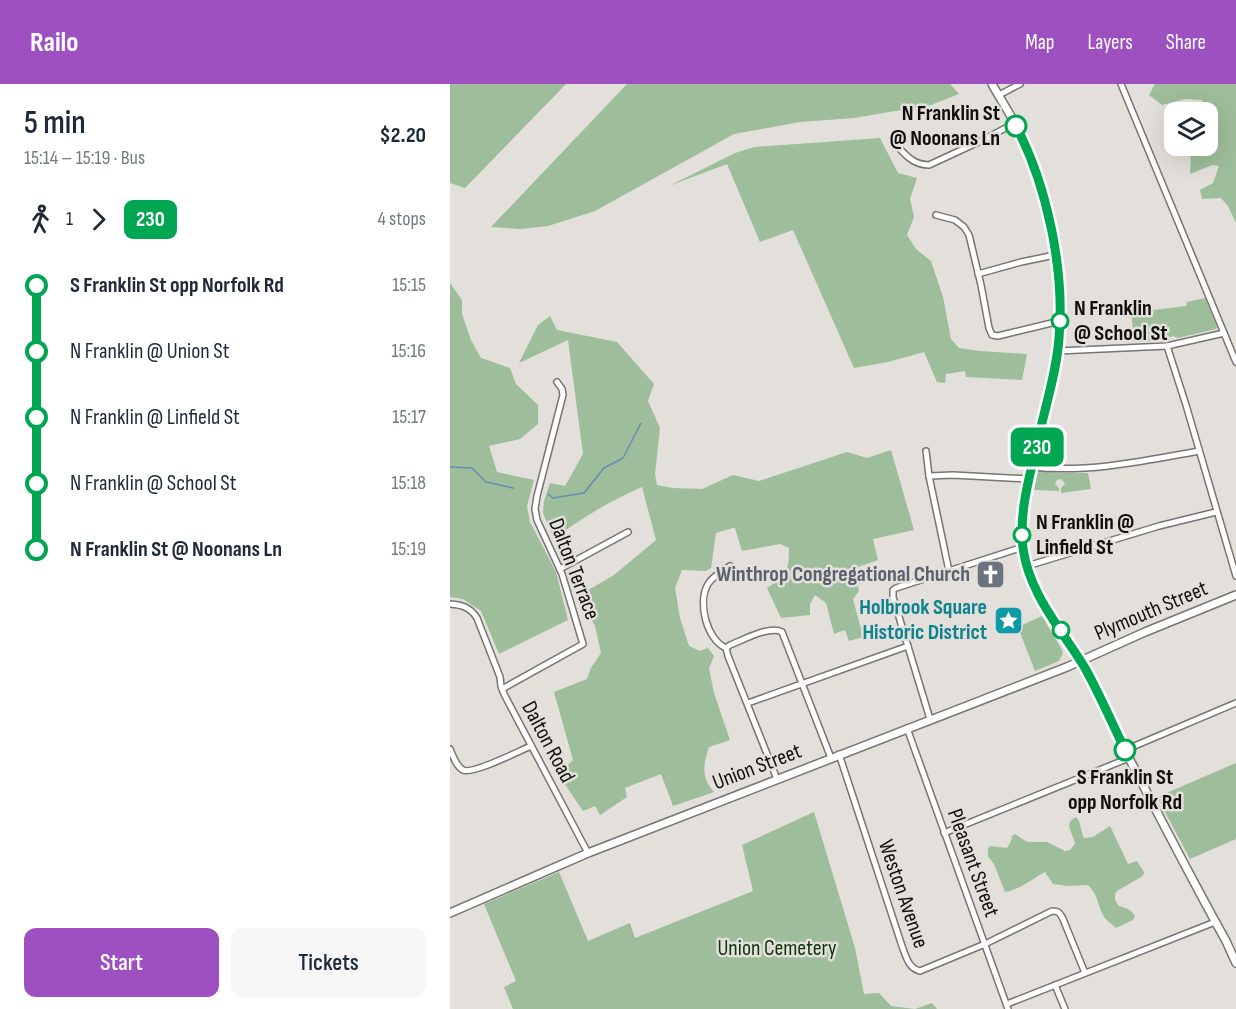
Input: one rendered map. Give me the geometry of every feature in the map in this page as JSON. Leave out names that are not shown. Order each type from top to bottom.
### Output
[{"type":"main road","points":[[992,84],[1015,123],[1039,180],[1048,215],[1059,291],[1058,351],[1029,479],[1023,520],[1023,547],[1027,566],[1037,592],[1095,688],[1236,963]]},
{"type":"main road","name":"Plymouth Street","points":[[1080,661],[1236,595]]},
{"type":"main road","name":"Union Street","points":[[450,913],[588,853],[1080,661]]},
{"type":"street","points":[[999,95],[1020,84]]},
{"type":"street","points":[[1121,84],[1236,362]]},
{"type":"street","points":[[899,148],[908,158],[923,165],[929,165],[1015,123]]},
{"type":"street","points":[[936,215],[955,220],[964,227],[969,235],[992,334],[998,336],[1060,321]]},
{"type":"street","points":[[978,274],[1055,255]]},
{"type":"street","points":[[1058,351],[1167,346],[1224,333]]},
{"type":"street","points":[[1167,346],[1236,576]]},
{"type":"street","name":"Dalton Terrace","points":[[502,689],[583,644],[569,592],[538,524],[535,509],[563,395],[562,389],[556,382]]},
{"type":"street","points":[[926,451],[949,571]]},
{"type":"street","points":[[1032,467],[1057,470],[1106,466],[1199,451]]},
{"type":"street","points":[[929,476],[1029,479]]},
{"type":"street","points":[[1027,566],[1159,526],[1216,512]]},
{"type":"street","points":[[560,569],[628,532]]},
{"type":"street","points":[[930,719],[892,590],[1023,547]]},
{"type":"street","points":[[730,566],[710,581],[702,602],[705,616],[717,643],[726,648],[777,779]]},
{"type":"street","name":"Dalton Road","points":[[450,604],[462,605],[474,612],[500,676],[502,689],[588,853]]},
{"type":"street","points":[[726,648],[762,632],[780,630],[831,758]]},
{"type":"street","points":[[747,703],[908,646]]},
{"type":"street","points":[[1125,750],[1236,703]]},
{"type":"street","name":"Pleasant Street","points":[[907,728],[1007,1007]]},
{"type":"street","points":[[450,749],[460,768],[468,771],[531,746]]},
{"type":"street","name":"Weston Avenue","points":[[839,754],[909,963],[914,969],[920,971],[985,944]]},
{"type":"street","points":[[944,833],[1129,758]]},
{"type":"street","points":[[985,944],[1052,911],[1057,911],[1064,919],[1086,973]]},
{"type":"street","points":[[1007,1007],[1055,985],[1215,922]]},
{"type":"street","points":[[1055,985],[1065,1009]]},
{"type":"green space","points":[[450,84],[566,84],[465,188],[450,183]]},
{"type":"green space","points":[[627,84],[950,84],[959,94],[931,105],[854,118],[800,122],[734,134],[595,211],[548,226],[521,229],[491,227]]},
{"type":"green space","points":[[1155,84],[1236,84],[1236,223],[1228,206],[1221,198],[1202,199],[1200,190],[1213,183],[1219,166],[1212,165],[1190,174],[1191,156],[1218,156],[1218,102],[1185,99],[1164,102],[1162,105],[1149,95]]},
{"type":"green space","points":[[880,138],[898,173],[917,178],[910,199],[914,217],[907,235],[916,249],[931,261],[943,297],[951,339],[959,348],[1027,354],[1022,380],[966,377],[965,371],[946,374],[945,383],[937,382],[924,352],[854,368],[793,230],[760,242],[727,164],[669,186],[735,153],[755,147]]},
{"type":"green space","points":[[450,283],[462,300],[462,314],[471,340],[481,358],[510,368],[516,384],[538,405],[538,424],[520,439],[489,446],[497,472],[534,480],[527,506],[530,522],[556,572],[568,620],[499,654],[481,611],[463,599],[450,597]]},
{"type":"green space","points":[[1205,298],[1216,329],[1178,338],[1173,336],[1165,340],[1134,342],[1131,310],[1186,306],[1187,302]]},
{"type":"green space","points":[[550,316],[557,330],[617,342],[654,384],[648,401],[660,428],[655,474],[657,485],[702,489],[733,475],[759,481],[847,452],[867,458],[891,450],[914,530],[873,539],[878,560],[855,568],[859,591],[853,599],[863,637],[849,641],[845,630],[834,634],[826,603],[815,595],[810,604],[810,615],[781,618],[767,588],[786,572],[789,548],[780,544],[742,551],[735,528],[733,528],[716,533],[711,568],[706,571],[682,570],[675,588],[680,618],[689,646],[700,651],[708,648],[714,656],[709,668],[714,693],[730,740],[709,747],[705,760],[705,776],[714,792],[673,806],[661,774],[625,788],[627,797],[600,815],[595,806],[583,811],[564,783],[564,769],[573,760],[554,692],[587,679],[601,653],[595,626],[578,596],[614,575],[656,540],[642,487],[596,510],[554,539],[543,513],[550,483],[565,486],[583,454],[568,340],[519,363],[538,325]]},
{"type":"green space","points":[[1038,470],[1057,473],[1088,473],[1091,489],[1061,493],[1061,488],[1065,484],[1060,479],[1055,484],[1059,491],[1034,490]]},
{"type":"green space","points":[[1042,616],[1063,653],[1059,661],[1035,671],[1018,627]]},
{"type":"green space","points":[[1236,763],[1236,839],[1190,859],[1157,797]]},
{"type":"green space","name":"Union Cemetery","points":[[814,812],[855,948],[864,994],[879,993],[891,1006],[915,1009],[513,1009],[504,987],[516,981],[484,904],[559,872],[588,941],[630,923],[635,938],[753,891],[742,845]]},
{"type":"green space","points":[[1076,817],[1084,838],[1093,837],[1110,826],[1128,864],[1137,861],[1144,872],[1141,877],[1116,893],[1115,899],[1119,906],[1130,910],[1135,916],[1133,920],[1116,928],[1103,915],[1095,894],[1088,885],[1053,884],[1045,872],[1005,892],[994,864],[988,856],[990,846],[1007,848],[1015,834],[1027,842],[1047,842],[1065,851],[1070,850],[1075,844],[1069,826],[1072,819]]},
{"type":"green space","points":[[932,1003],[937,1009],[915,1009]]},
{"type":"waterway","points":[[548,494],[553,498],[584,493],[604,468],[623,458],[641,423]]},
{"type":"waterway","points":[[450,467],[472,468],[486,482],[513,488]]},
{"type":"bus line","name":"230","points":[[1016,126],[1032,160],[1048,215],[1059,279],[1060,310],[1059,340],[1054,368],[1024,508],[1022,530],[1024,554],[1037,592],[1086,670],[1125,750]]},
{"type":"place","name":"N Franklin St @ Noonans Ln","points":[[1016,126]]},
{"type":"place","name":"N Franklin @ School St","points":[[1060,321]]},
{"type":"place","name":"N Franklin @ Linfield St","points":[[1022,535]]},
{"type":"place","name":"Winthrop Congregational Church","points":[[991,574]]},
{"type":"place","name":"Holbrook Square Historic District","points":[[1008,620]]},
{"type":"place","name":"S Franklin St opp Norfolk Rd","points":[[1125,750]]}]
